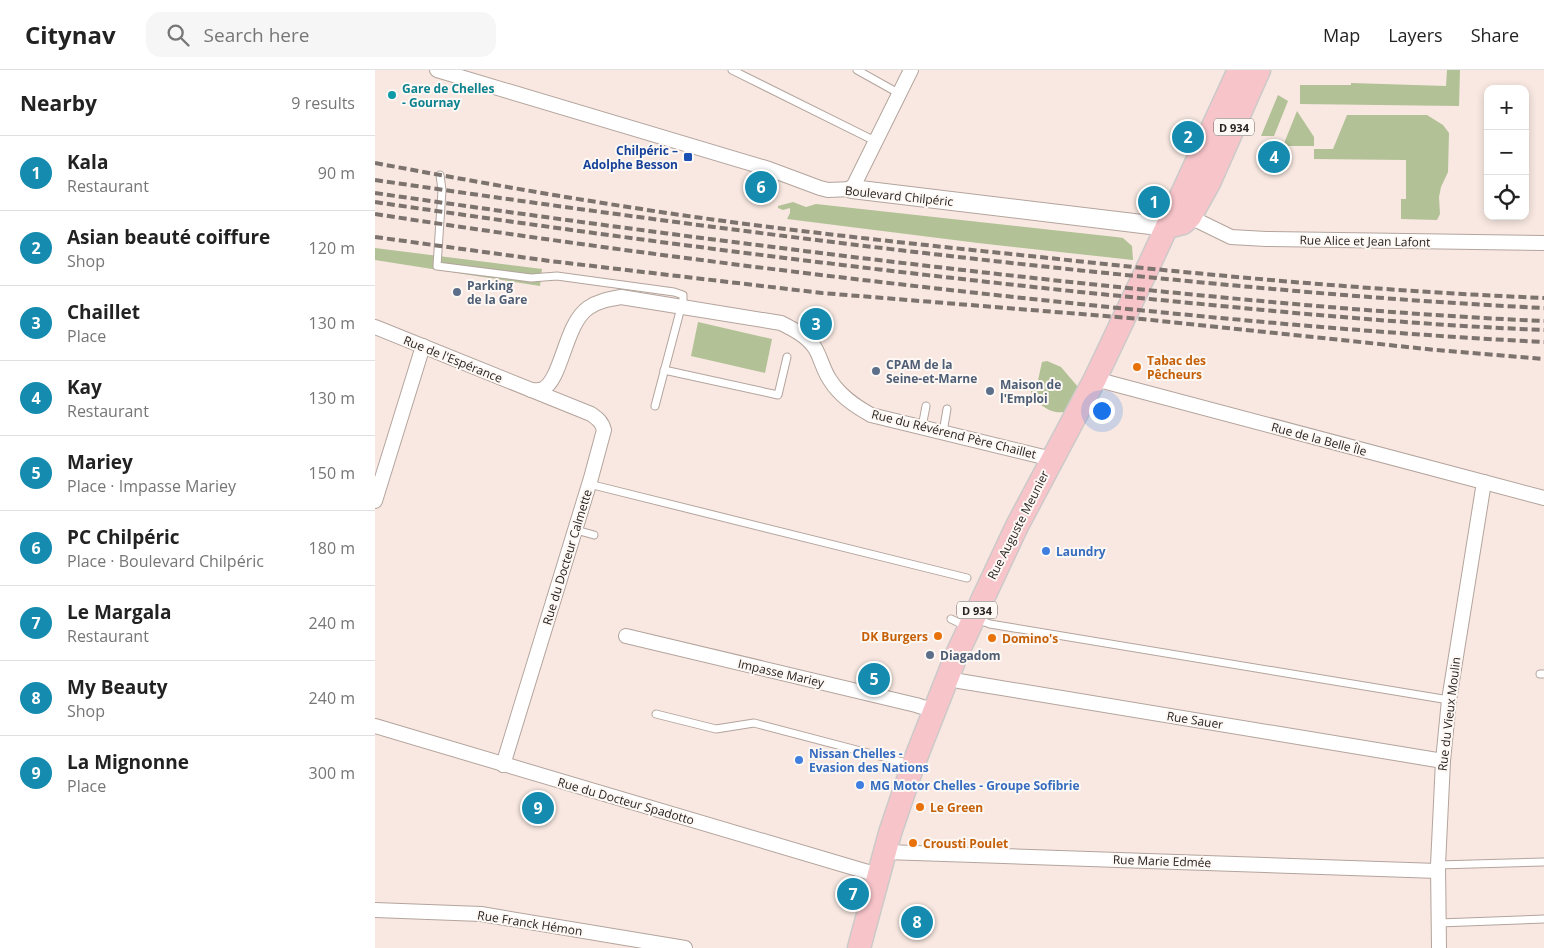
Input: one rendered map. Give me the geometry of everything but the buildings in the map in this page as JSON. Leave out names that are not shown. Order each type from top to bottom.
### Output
[{"type":"main road","name":"D 934","points":[[1167,227],[1239,70]]},
{"type":"main road","name":"D 934","points":[[1190,217],[1209,183],[1259,70]]},
{"type":"main road","points":[[1167,227],[1183,223],[1190,217]]},
{"type":"main road","name":"Rue Auguste Meunier","points":[[859,948],[878,875],[913,765],[949,677],[965,621],[1095,379],[1167,227]]},
{"type":"street","name":"Boulevard Chilpéric","points":[[437,70],[769,169],[828,190],[852,189],[1167,227]]},
{"type":"street","points":[[852,189],[877,142],[911,70]]},
{"type":"street","name":"Rue Alice et Jean Lafont","points":[[1190,217],[1231,237],[1544,243]]},
{"type":"street","name":"Rue du Révérend Père Chaillet","points":[[531,390],[544,389],[551,381],[573,329],[587,309],[604,299],[621,298],[781,323],[797,331],[815,347],[829,379],[852,404],[871,414],[1052,459]]},
{"type":"street","name":"Rue de l'Espérance","points":[[375,327],[531,390]]},
{"type":"street","points":[[375,501],[423,346]]},
{"type":"street","name":"Rue de la Belle Île","points":[[1095,379],[1544,498]]},
{"type":"street","name":"Rue du Docteur Calmette","points":[[503,765],[576,530],[604,430],[601,421],[591,414],[531,390]]},
{"type":"street","name":"Rue du Vieux Moulin","points":[[1439,948],[1438,868],[1443,761],[1449,700],[1485,482]]},
{"type":"street","name":"Impasse Mariey","points":[[626,636],[935,711]]},
{"type":"street","name":"Rue Sauer","points":[[949,677],[959,682],[1443,761]]},
{"type":"street","name":"Rue du Docteur Spadotto","points":[[375,726],[878,875]]},
{"type":"street","name":"Rue Marie Edmée","points":[[885,852],[1438,868]]},
{"type":"street","name":"Rue Franck Hémon","points":[[375,910],[481,914],[685,948]]},
{"type":"lane","points":[[732,70],[877,142]]},
{"type":"lane","points":[[857,70],[900,94]]},
{"type":"lane","points":[[440,175],[442,190],[437,266],[531,278],[557,276],[674,292],[683,295],[655,406]]},
{"type":"lane","points":[[665,370],[778,395],[787,357]]},
{"type":"lane","points":[[922,427],[926,406]]},
{"type":"lane","points":[[943,432],[947,409]]},
{"type":"lane","points":[[589,484],[967,578]]},
{"type":"lane","points":[[576,530],[595,535]]},
{"type":"lane","points":[[965,621],[1449,700]]},
{"type":"lane","points":[[656,714],[716,729],[754,723],[913,765]]},
{"type":"lane","points":[[1438,868],[1544,862]]},
{"type":"lane","points":[[1439,923],[1544,919]]},
{"type":"green space","points":[[1447,70],[1460,70],[1459,106],[1300,104],[1300,85],[1351,85],[1351,83],[1446,86]]},
{"type":"green space","points":[[1278,95],[1288,101],[1274,136],[1261,136]]},
{"type":"green space","points":[[1297,111],[1314,137],[1314,146],[1283,146]]},
{"type":"green space","points":[[1347,115],[1427,115],[1443,125],[1449,133],[1448,172],[1441,187],[1439,197],[1440,214],[1437,220],[1401,219],[1401,199],[1406,199],[1406,160],[1314,159],[1314,149],[1333,149]]},
{"type":"green space","points":[[793,202],[806,207],[816,204],[1123,238],[1132,246],[1133,260],[787,219],[790,208],[783,210],[778,208],[778,206]]},
{"type":"green space","points":[[375,248],[542,269],[540,286],[375,260]]},
{"type":"green space","points":[[698,322],[772,339],[765,373],[691,356]]},
{"type":"green space","points":[[1047,361],[1061,367],[1078,387],[1068,412],[1056,412],[1048,409],[1040,404],[1031,393],[1030,384],[1037,385],[1042,362]]},
{"type":"railway","points":[[375,163],[642,209],[850,237],[1234,277],[1358,287],[1544,298]]},
{"type":"railway","points":[[375,180],[735,230],[1152,278],[1432,302],[1544,308]]},
{"type":"railway","points":[[375,193],[718,240],[1061,281],[1363,310],[1544,321]]},
{"type":"railway","points":[[375,202],[732,251],[1000,283],[1317,315],[1544,330]]},
{"type":"railway","points":[[375,214],[632,251],[975,293],[1303,325],[1423,335],[1544,342]]},
{"type":"railway","points":[[375,237],[550,261],[822,293],[1142,319],[1436,350],[1544,359]]},
{"type":"place","name":"Gare de Chelles - Gournay","points":[[392,95]]},
{"type":"place","name":"Asian beauté coiffure","points":[[1188,137]]},
{"type":"place","name":"Chilpéric – Adolphe Besson","points":[[688,157]]},
{"type":"place","name":"Kay","points":[[1274,157]]},
{"type":"place","name":"PC Chilpéric","points":[[761,187]]},
{"type":"place","name":"Kala","points":[[1154,202]]},
{"type":"place","name":"Parking de la Gare","points":[[457,292]]},
{"type":"place","name":"Chaillet","points":[[816,324]]},
{"type":"place","name":"Tabac des Pêcheurs","points":[[1137,367]]},
{"type":"place","name":"CPAM de la Seine-et-Marne","points":[[876,371]]},
{"type":"place","name":"Maison de l'Emploi","points":[[990,391]]},
{"type":"place","name":"Laundry","points":[[1046,551]]},
{"type":"place","name":"DK Burgers","points":[[938,636]]},
{"type":"place","name":"Domino's","points":[[992,638]]},
{"type":"place","name":"Diagadom","points":[[930,655]]},
{"type":"place","name":"Mariey","points":[[874,679]]},
{"type":"place","name":"Nissan Chelles - Evasion des Nations","points":[[799,760]]},
{"type":"place","name":"MG Motor Chelles - Groupe Sofibrie","points":[[860,785]]},
{"type":"place","name":"Le Green","points":[[920,807]]},
{"type":"place","name":"La Mignonne","points":[[538,808]]},
{"type":"place","name":"Crousti Poulet","points":[[913,843]]},
{"type":"place","name":"Le Margala","points":[[853,894]]},
{"type":"place","name":"My Beauty","points":[[917,922]]}]
